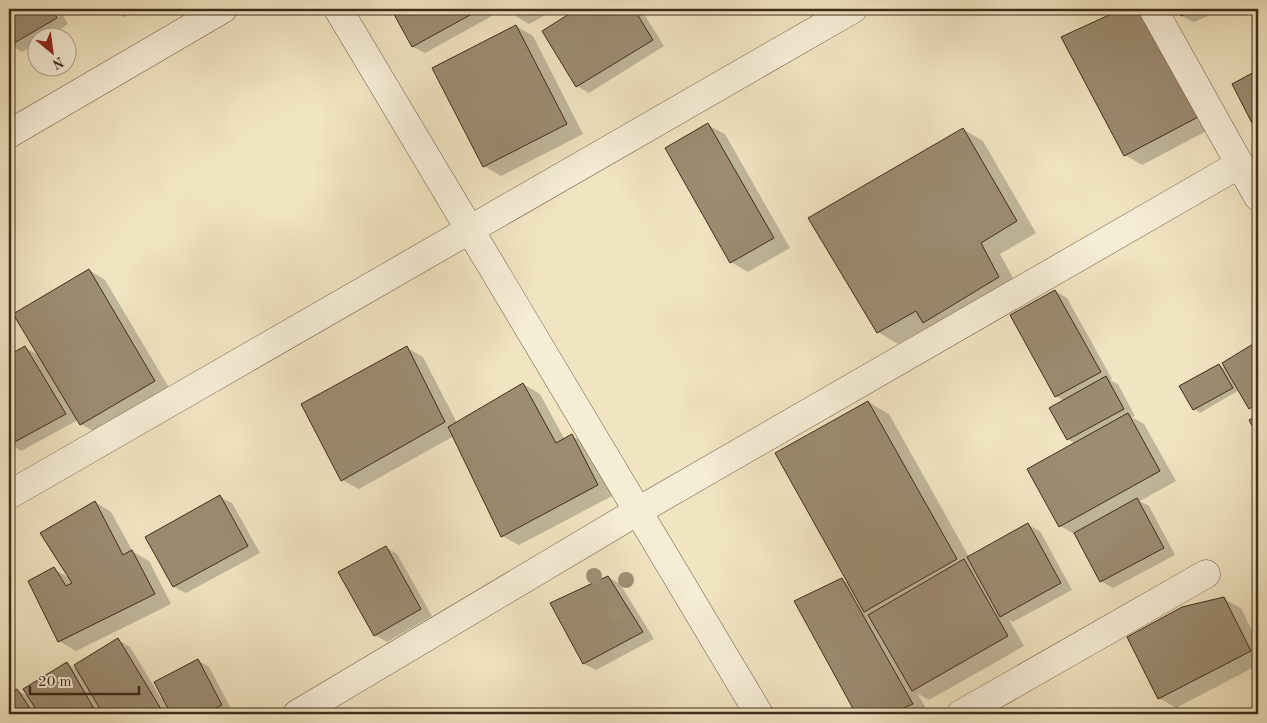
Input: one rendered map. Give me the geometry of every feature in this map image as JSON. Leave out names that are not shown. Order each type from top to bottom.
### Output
[{"type":"street","points":[[9,134],[223,9]]},
{"type":"street","points":[[338,9],[759,714]]},
{"type":"street","points":[[9,495],[853,9]]},
{"type":"street","points":[[1153,9],[1258,197]]},
{"type":"street","points":[[297,714],[638,511],[1240,164]]},
{"type":"street","points":[[961,714],[1206,574]]},
{"type":"building","points":[[9,9],[52,9],[57,18],[40,28],[28,28],[28,35],[9,46]]},
{"type":"building","points":[[391,9],[481,9],[412,47]]},
{"type":"building","points":[[508,9],[523,9],[511,15]]},
{"type":"building","points":[[577,9],[634,9],[653,40],[576,87],[542,31]]},
{"type":"building","points":[[1122,9],[1145,9],[1200,116],[1124,156],[1061,37]]},
{"type":"building","points":[[1178,9],[1198,9],[1181,16]]},
{"type":"building","points":[[516,25],[567,124],[483,167],[432,68]]},
{"type":"building","points":[[1258,70],[1258,122],[1253,125],[1232,84]]},
{"type":"building","points":[[708,123],[774,238],[730,263],[665,148]]},
{"type":"building","points":[[963,128],[1017,221],[981,243],[999,277],[923,323],[916,311],[877,333],[808,218]]},
{"type":"building","points":[[89,269],[155,381],[80,425],[13,314]]},
{"type":"building","points":[[1055,290],[1101,372],[1055,397],[1010,315]]},
{"type":"building","points":[[1258,341],[1258,403],[1249,409],[1222,363]]},
{"type":"building","points":[[25,346],[66,414],[9,445],[9,355]]},
{"type":"building","points":[[407,346],[445,422],[341,481],[301,404]]},
{"type":"building","points":[[1219,364],[1233,388],[1193,410],[1179,386]]},
{"type":"building","points":[[1106,376],[1124,409],[1067,440],[1049,408]]},
{"type":"building","points":[[523,383],[556,443],[572,434],[598,485],[501,537],[448,427]]},
{"type":"building","points":[[868,401],[957,559],[864,612],[775,453]]},
{"type":"building","points":[[1128,413],[1160,471],[1059,527],[1027,469]]},
{"type":"building","points":[[1258,415],[1258,437],[1249,420]]},
{"type":"building","points":[[220,495],[248,546],[173,587],[145,537]]},
{"type":"building","points":[[1137,498],[1164,548],[1100,582],[1074,533]]},
{"type":"building","points":[[95,501],[123,555],[132,550],[155,594],[58,642],[28,581],[54,567],[66,586],[72,583],[40,533]]},
{"type":"building","points":[[1028,523],[1061,583],[1000,617],[967,557]]},
{"type":"building","points":[[386,546],[421,609],[374,636],[338,572]]},
{"type":"building","points":[[964,559],[1008,636],[912,691],[868,615]]},
{"type":"building","points":[[608,576],[643,632],[583,664],[550,603]]},
{"type":"building","points":[[842,578],[913,704],[890,714],[856,714],[794,601]]},
{"type":"building","points":[[1224,597],[1251,651],[1158,699],[1127,637],[1182,607]]},
{"type":"building","points":[[118,638],[164,714],[103,714],[74,665]]},
{"type":"building","points":[[198,659],[222,705],[204,714],[171,714],[154,682]]},
{"type":"building","points":[[67,662],[97,714],[39,714],[23,689]]},
{"type":"building","points":[[17,689],[34,714],[9,714],[9,694]]}]
